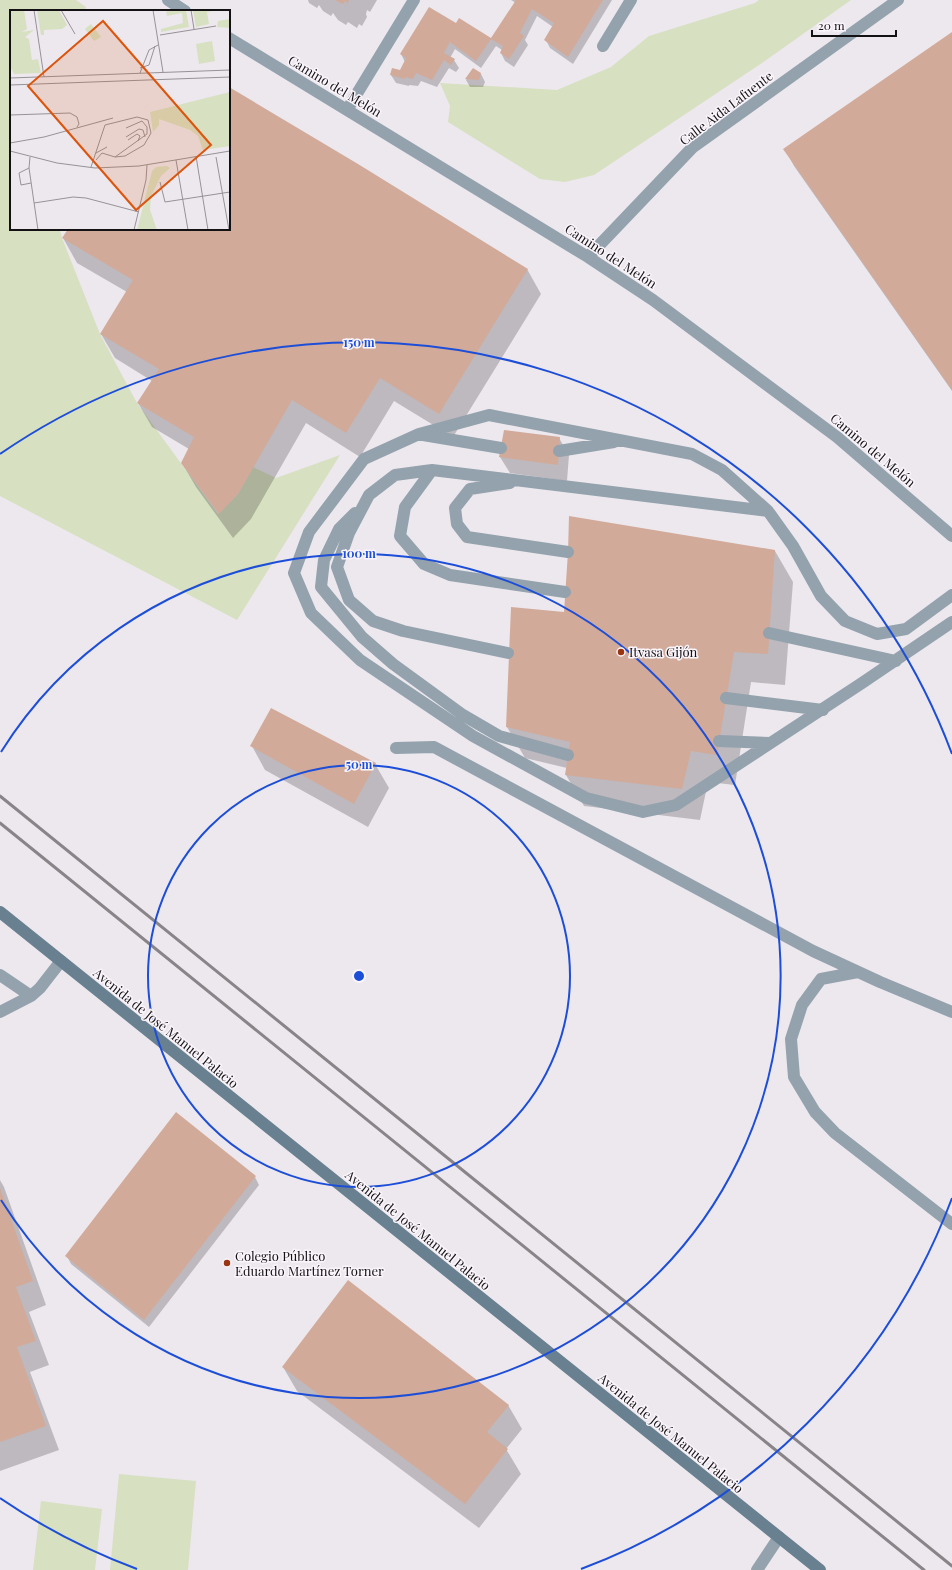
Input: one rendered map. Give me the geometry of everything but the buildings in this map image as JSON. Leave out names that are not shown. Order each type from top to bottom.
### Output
[{"type":"street","points":[[168,0],[186,7]]},
{"type":"street","points":[[346,110],[414,0]]},
{"type":"street","points":[[602,46],[631,0]]},
{"type":"street","name":"Calle Aida Lafuente","points":[[588,257],[692,148],[898,0]]},
{"type":"street","name":"Camino del Melón","points":[[230,39],[588,257],[653,300],[837,437],[952,536]]},
{"type":"street","points":[[952,595],[906,629],[877,634],[845,621],[821,596],[793,546],[768,511],[722,470],[692,454],[489,415],[419,434],[364,459],[309,532],[294,573],[311,613],[360,660],[473,736],[586,798],[643,812],[676,805],[896,661],[952,622]]},
{"type":"street","points":[[419,434],[501,448]]},
{"type":"street","points":[[559,451],[621,440]]},
{"type":"street","points":[[508,653],[402,631],[373,621],[349,600],[337,567],[349,533],[369,495],[395,475],[432,470],[768,511]]},
{"type":"street","points":[[432,470],[405,507],[400,536],[424,564],[450,575],[565,592]]},
{"type":"street","points":[[523,481],[470,489],[455,508],[457,524],[468,537],[568,552]]},
{"type":"street","points":[[365,504],[339,529],[324,560],[321,587],[362,637],[392,664],[463,716],[500,736],[568,754]]},
{"type":"street","points":[[769,633],[896,661]]},
{"type":"street","points":[[726,698],[822,710]]},
{"type":"street","points":[[719,741],[770,744]]},
{"type":"street","points":[[396,748],[434,747],[813,951],[952,1012]]},
{"type":"street","name":"Avenida de José Manuel Palacio","points":[[0,912],[820,1570]]},
{"type":"street","points":[[0,1012],[31,996],[40,988],[61,961]]},
{"type":"street","points":[[858,972],[821,979],[802,1005],[791,1039],[794,1077],[815,1112],[835,1133],[952,1224]]},
{"type":"street","points":[[0,975],[31,996]]},
{"type":"street","points":[[757,1570],[779,1537]]},
{"type":"green space","points":[[0,0],[76,0],[86,7],[85,10],[10,10],[10,230],[60,230],[100,334],[137,403],[218,514],[238,494],[253,467],[276,478],[340,455],[237,620],[0,496]]},
{"type":"green space","points":[[759,0],[851,0],[759,65],[594,175],[565,182],[540,179],[448,122],[450,106],[440,83],[557,90],[611,67],[649,36],[755,3]]},
{"type":"green space","points":[[119,1474],[196,1481],[188,1570],[110,1570]]},
{"type":"green space","points":[[41,1501],[102,1509],[95,1570],[33,1570]]},
{"type":"railway","points":[[0,796],[952,1566]]},
{"type":"railway","points":[[0,823],[924,1570]]},
{"type":"place","name":"Itvasa Gijón","points":[[621,652]]},
{"type":"place","name":"Colegio Público Eduardo Martínez Torner","points":[[227,1263]]}]
